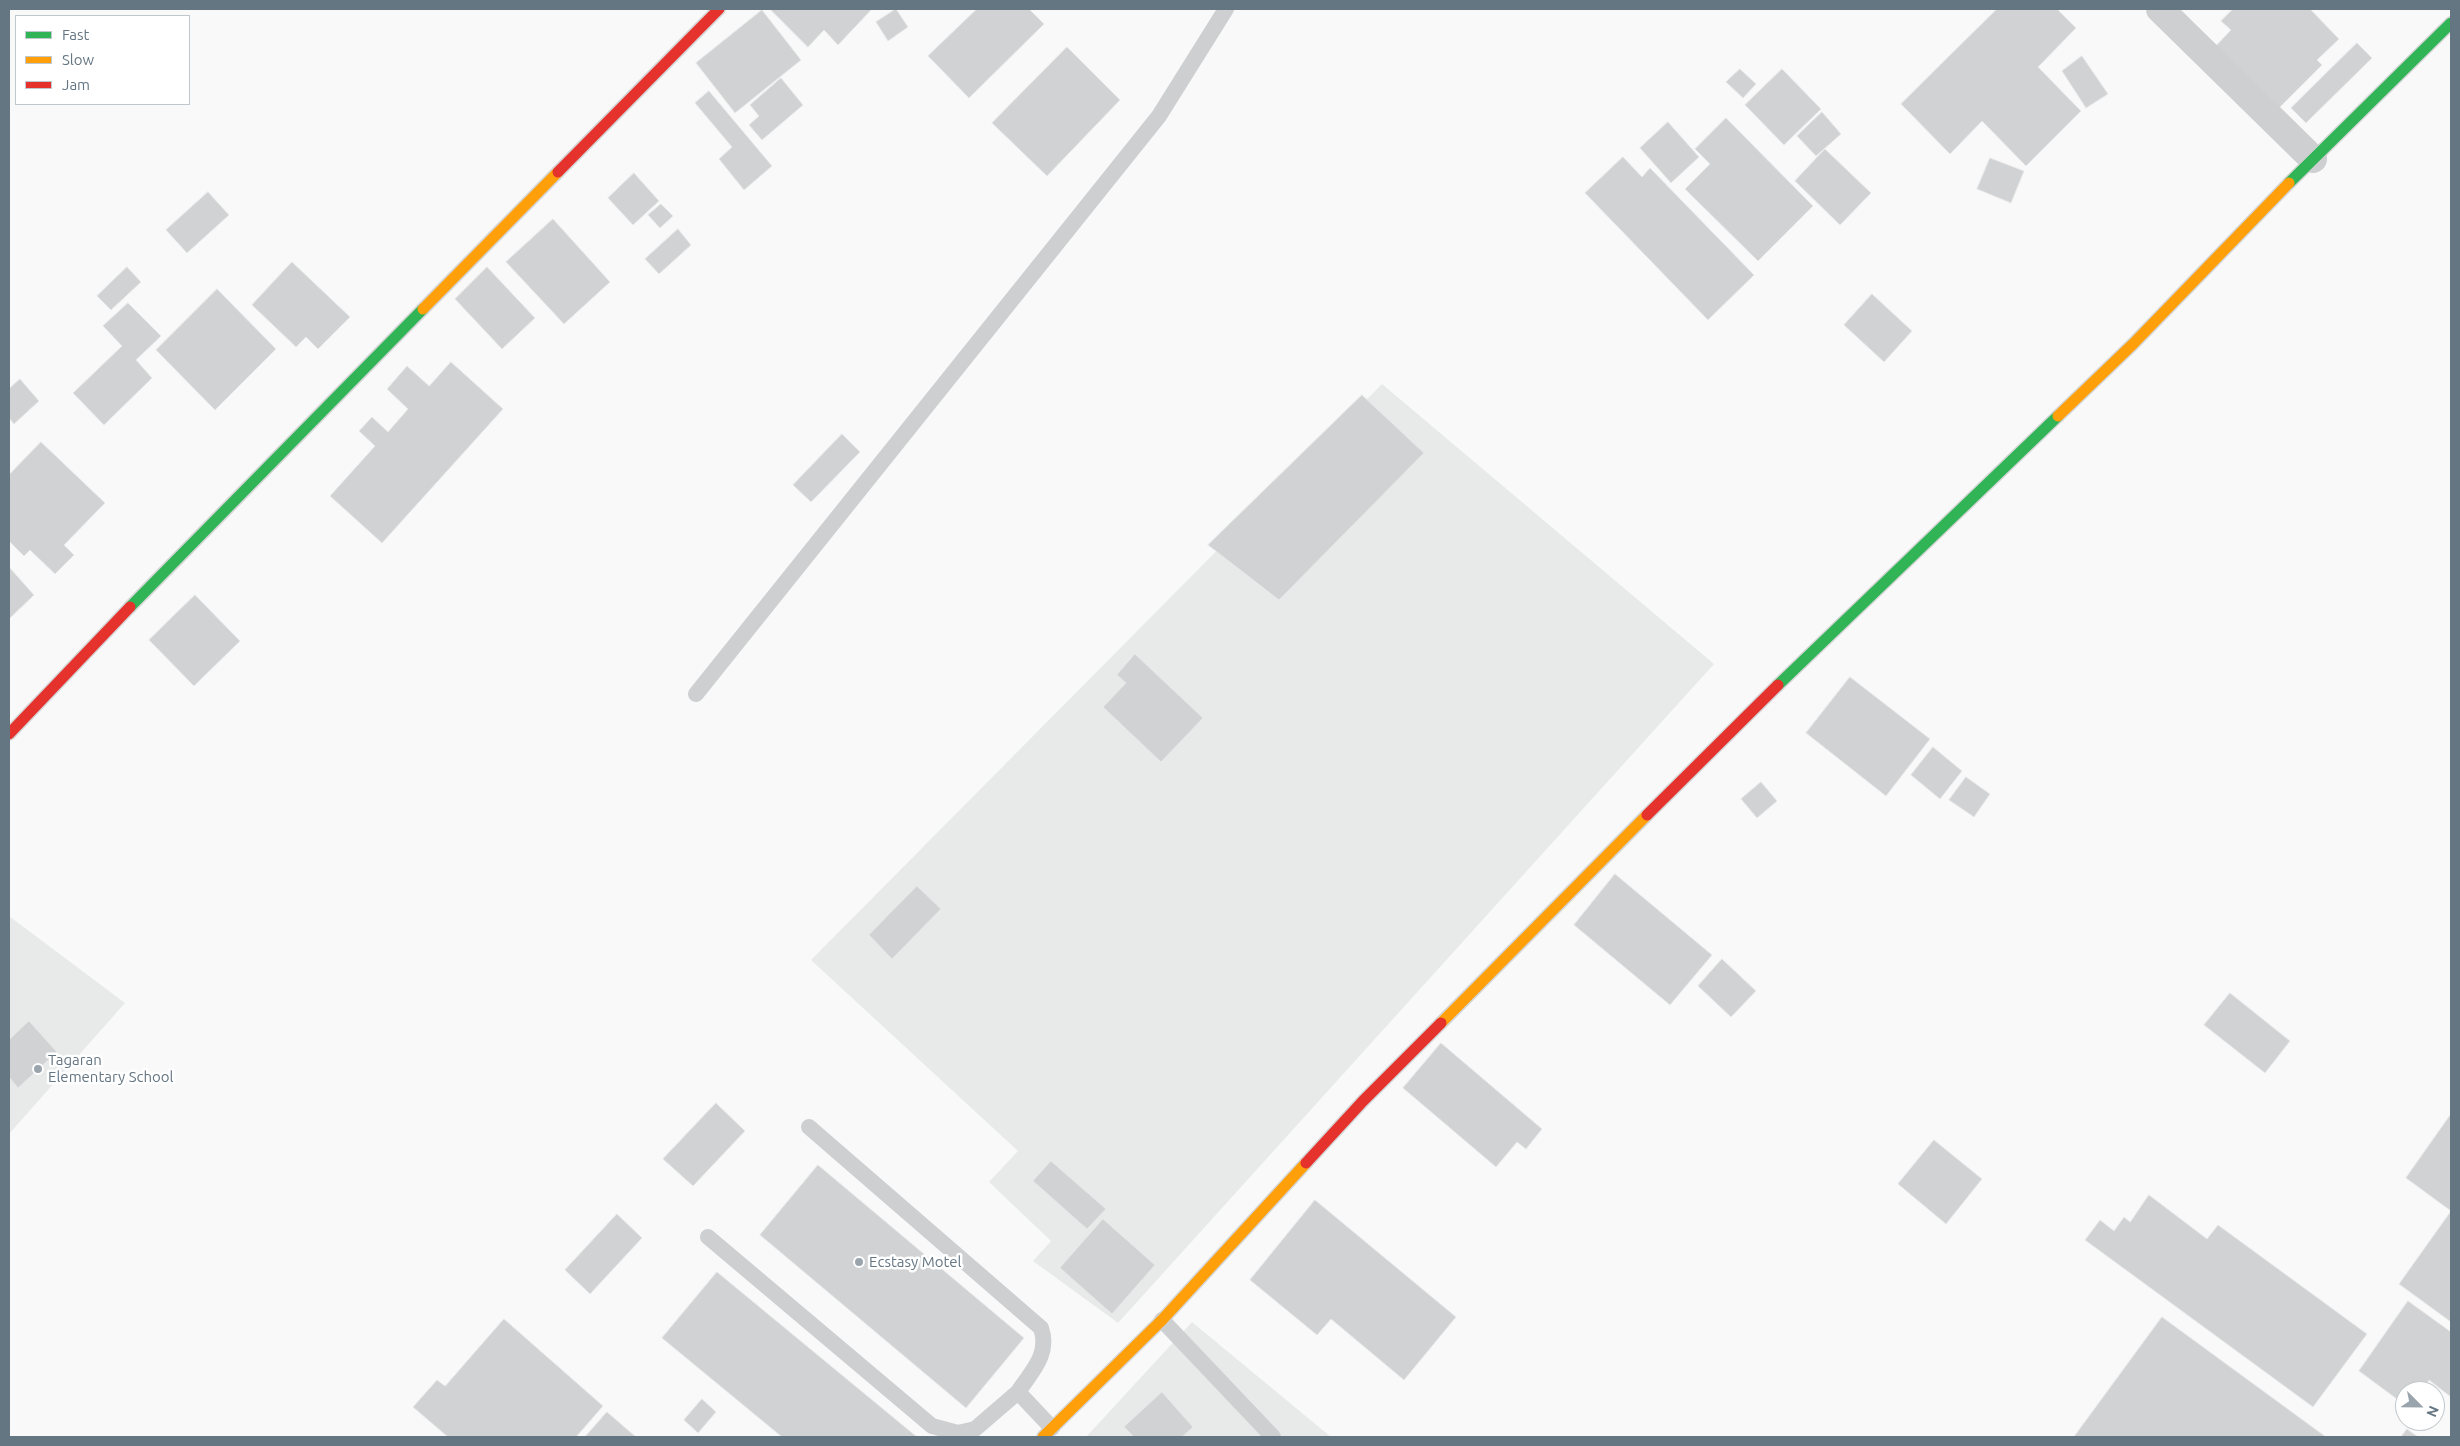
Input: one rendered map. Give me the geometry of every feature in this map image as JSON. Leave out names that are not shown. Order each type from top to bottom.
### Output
[{"type":"street","points":[[9,734],[188,547],[719,9]]},
{"type":"street","points":[[2160,9],[2313,158]]},
{"type":"street","points":[[1048,1433],[1162,1320],[1384,1080],[1752,710],[2134,344],[2313,158],[2451,23]]},
{"type":"lane","points":[[696,694],[1159,116],[1226,9]]},
{"type":"lane","points":[[708,1237],[932,1426],[958,1433],[975,1429],[1018,1392],[1042,1356],[1045,1340],[1041,1328],[809,1126]]},
{"type":"lane","points":[[1162,1320],[1273,1437]]},
{"type":"lane","points":[[1018,1392],[1048,1433]]},
{"type":"shaded area","points":[[1382,384],[1714,664],[1118,1323],[1033,1261],[1051,1241],[989,1182],[1018,1151],[811,960]]},
{"type":"shaded area","name":"Tagaran Elementary School","points":[[9,916],[125,1003],[9,1134]]},
{"type":"shaded area","points":[[1192,1322],[1331,1437],[1086,1437]]},
{"type":"building","points":[[770,9],[872,9],[838,45],[824,30],[808,47]]},
{"type":"building","points":[[896,9],[908,27],[888,41],[876,22]]},
{"type":"building","points":[[977,9],[1029,9],[1044,24],[969,98],[928,56]]},
{"type":"building","points":[[1997,9],[2057,9],[2076,28],[2038,67],[2081,111],[2026,166],[1982,121],[1950,154],[1901,104]]},
{"type":"building","points":[[2233,9],[2310,9],[2339,39],[2317,60],[2322,65],[2272,115],[2210,52],[2231,30],[2221,21]]},
{"type":"building","points":[[762,10],[801,60],[735,113],[696,63]]},
{"type":"building","points":[[2357,43],[2372,58],[2306,123],[2291,108]]},
{"type":"building","points":[[1067,47],[1120,100],[1047,176],[992,123]]},
{"type":"building","points":[[2082,56],[2108,94],[2086,108],[2062,71]]},
{"type":"building","points":[[1740,69],[1756,84],[1743,98],[1726,82]]},
{"type":"building","points":[[1782,69],[1821,109],[1784,145],[1745,105]]},
{"type":"building","points":[[781,78],[803,105],[762,140],[749,125],[759,116],[750,105]]},
{"type":"building","points":[[709,91],[772,166],[744,190],[719,159],[732,147],[695,103]]},
{"type":"building","points":[[1822,112],[1841,134],[1816,156],[1797,136]]},
{"type":"building","points":[[1726,118],[1813,206],[1758,261],[1685,189],[1710,164],[1695,149]]},
{"type":"building","points":[[1668,122],[1699,157],[1671,183],[1640,148]]},
{"type":"building","points":[[1825,149],[1871,193],[1840,225],[1795,181]]},
{"type":"building","points":[[1623,157],[1642,177],[1650,168],[1754,275],[1708,320],[1585,193]]},
{"type":"building","points":[[1990,158],[2024,171],[2011,203],[1977,189]]},
{"type":"building","points":[[634,173],[659,201],[633,225],[608,198]]},
{"type":"building","points":[[208,192],[229,215],[187,253],[166,230]]},
{"type":"building","points":[[661,204],[673,216],[660,228],[648,215]]},
{"type":"building","points":[[553,219],[610,282],[564,324],[506,262]]},
{"type":"building","points":[[678,229],[691,245],[659,274],[645,259]]},
{"type":"building","points":[[292,262],[350,317],[318,349],[306,337],[296,347],[252,305]]},
{"type":"building","points":[[127,267],[141,282],[111,310],[97,296]]},
{"type":"building","points":[[487,267],[535,318],[502,349],[455,299]]},
{"type":"building","points":[[217,289],[276,349],[215,410],[156,350]]},
{"type":"building","points":[[1872,294],[1912,331],[1884,362],[1844,325]]},
{"type":"building","points":[[128,303],[161,336],[136,360],[152,378],[104,425],[73,393],[122,346],[103,326]]},
{"type":"building","points":[[451,362],[503,409],[382,543],[330,496],[375,446],[359,431],[372,417],[388,432],[408,409],[387,389],[407,366],[429,386]]},
{"type":"building","points":[[20,379],[39,401],[14,424],[9,418],[9,389]]},
{"type":"building","points":[[1362,395],[1424,453],[1279,600],[1208,545]]},
{"type":"building","points":[[842,434],[860,452],[811,502],[793,485]]},
{"type":"building","points":[[41,442],[105,503],[64,545],[74,555],[55,574],[30,550],[24,556],[9,541],[9,475]]},
{"type":"building","points":[[9,567],[34,595],[9,619]]},
{"type":"building","points":[[195,595],[240,641],[194,686],[149,640]]},
{"type":"building","points":[[1135,654],[1203,718],[1161,762],[1103,707],[1126,683],[1117,675]]},
{"type":"building","points":[[1850,677],[1930,739],[1886,796],[1806,733]]},
{"type":"building","points":[[1933,747],[1962,771],[1940,799],[1911,775]]},
{"type":"building","points":[[1966,777],[1990,794],[1974,817],[1949,800]]},
{"type":"building","points":[[1761,782],[1777,801],[1757,818],[1741,799]]},
{"type":"building","points":[[1615,874],[1712,955],[1670,1005],[1574,925]]},
{"type":"building","points":[[917,886],[941,909],[892,959],[869,935]]},
{"type":"building","points":[[1722,959],[1756,991],[1731,1017],[1698,986]]},
{"type":"building","points":[[2230,993],[2290,1041],[2265,1073],[2204,1025]]},
{"type":"building","points":[[29,1021],[57,1052],[18,1088],[9,1077],[9,1040]]},
{"type":"building","points":[[1441,1043],[1542,1129],[1526,1149],[1517,1142],[1496,1167],[1403,1088]]},
{"type":"building","points":[[716,1103],[745,1131],[693,1186],[663,1159]]},
{"type":"building","points":[[2451,1114],[2451,1211],[2406,1178]]},
{"type":"building","points":[[1934,1140],[1982,1179],[1946,1224],[1898,1184]]},
{"type":"building","points":[[1051,1161],[1106,1209],[1087,1229],[1033,1181]]},
{"type":"building","points":[[818,1165],[1024,1338],[966,1408],[760,1235]]},
{"type":"building","points":[[2149,1195],[2207,1239],[2218,1225],[2367,1334],[2313,1407],[2085,1240],[2100,1220],[2114,1231],[2124,1217],[2130,1222]]},
{"type":"building","points":[[1315,1200],[1456,1317],[1404,1380],[1331,1319],[1317,1335],[1250,1280]]},
{"type":"building","points":[[2451,1211],[2451,1322],[2399,1284]]},
{"type":"building","points":[[617,1214],[642,1238],[590,1294],[565,1270]]},
{"type":"building","points":[[1103,1219],[1155,1265],[1112,1314],[1060,1268]]},
{"type":"building","points":[[717,1272],[917,1437],[782,1437],[662,1338]]},
{"type":"building","points":[[2408,1301],[2451,1332],[2451,1397],[2445,1392],[2445,1381],[2429,1380],[2395,1381],[2395,1398],[2359,1371]]},
{"type":"building","points":[[2162,1317],[2326,1437],[2074,1437]]},
{"type":"building","points":[[504,1319],[603,1406],[576,1437],[448,1437],[413,1407],[437,1380],[445,1386]]},
{"type":"building","points":[[1162,1392],[1193,1427],[1182,1437],[1134,1437],[1124,1427]]},
{"type":"building","points":[[702,1399],[716,1412],[698,1433],[684,1420]]},
{"type":"building","points":[[607,1412],[636,1437],[585,1437]]},
{"type":"building","points":[[2406,1431],[2410,1431],[2418,1437],[2401,1437]]},
{"type":"traffic: fast","points":[[2289,183],[2451,23]]},
{"type":"traffic: fast","points":[[130,607],[423,309]]},
{"type":"traffic: fast","points":[[1778,685],[2058,416]]},
{"type":"traffic: slow","points":[[423,309],[558,172]]},
{"type":"traffic: slow","points":[[2058,416],[2133,344],[2289,183]]},
{"type":"traffic: slow","points":[[1441,1023],[1647,815]]},
{"type":"traffic: slow","points":[[1043,1437],[1162,1320],[1306,1163]]},
{"type":"traffic: jam","points":[[558,172],[719,9]]},
{"type":"traffic: jam","points":[[9,734],[130,607]]},
{"type":"traffic: jam","points":[[1647,815],[1778,685]]},
{"type":"traffic: jam","points":[[1306,1163],[1363,1101],[1441,1023]]},
{"type":"place","name":"Tagaran Elementary School","points":[[38,1069]]},
{"type":"place","name":"Ecstasy Motel","points":[[859,1262]]}]
